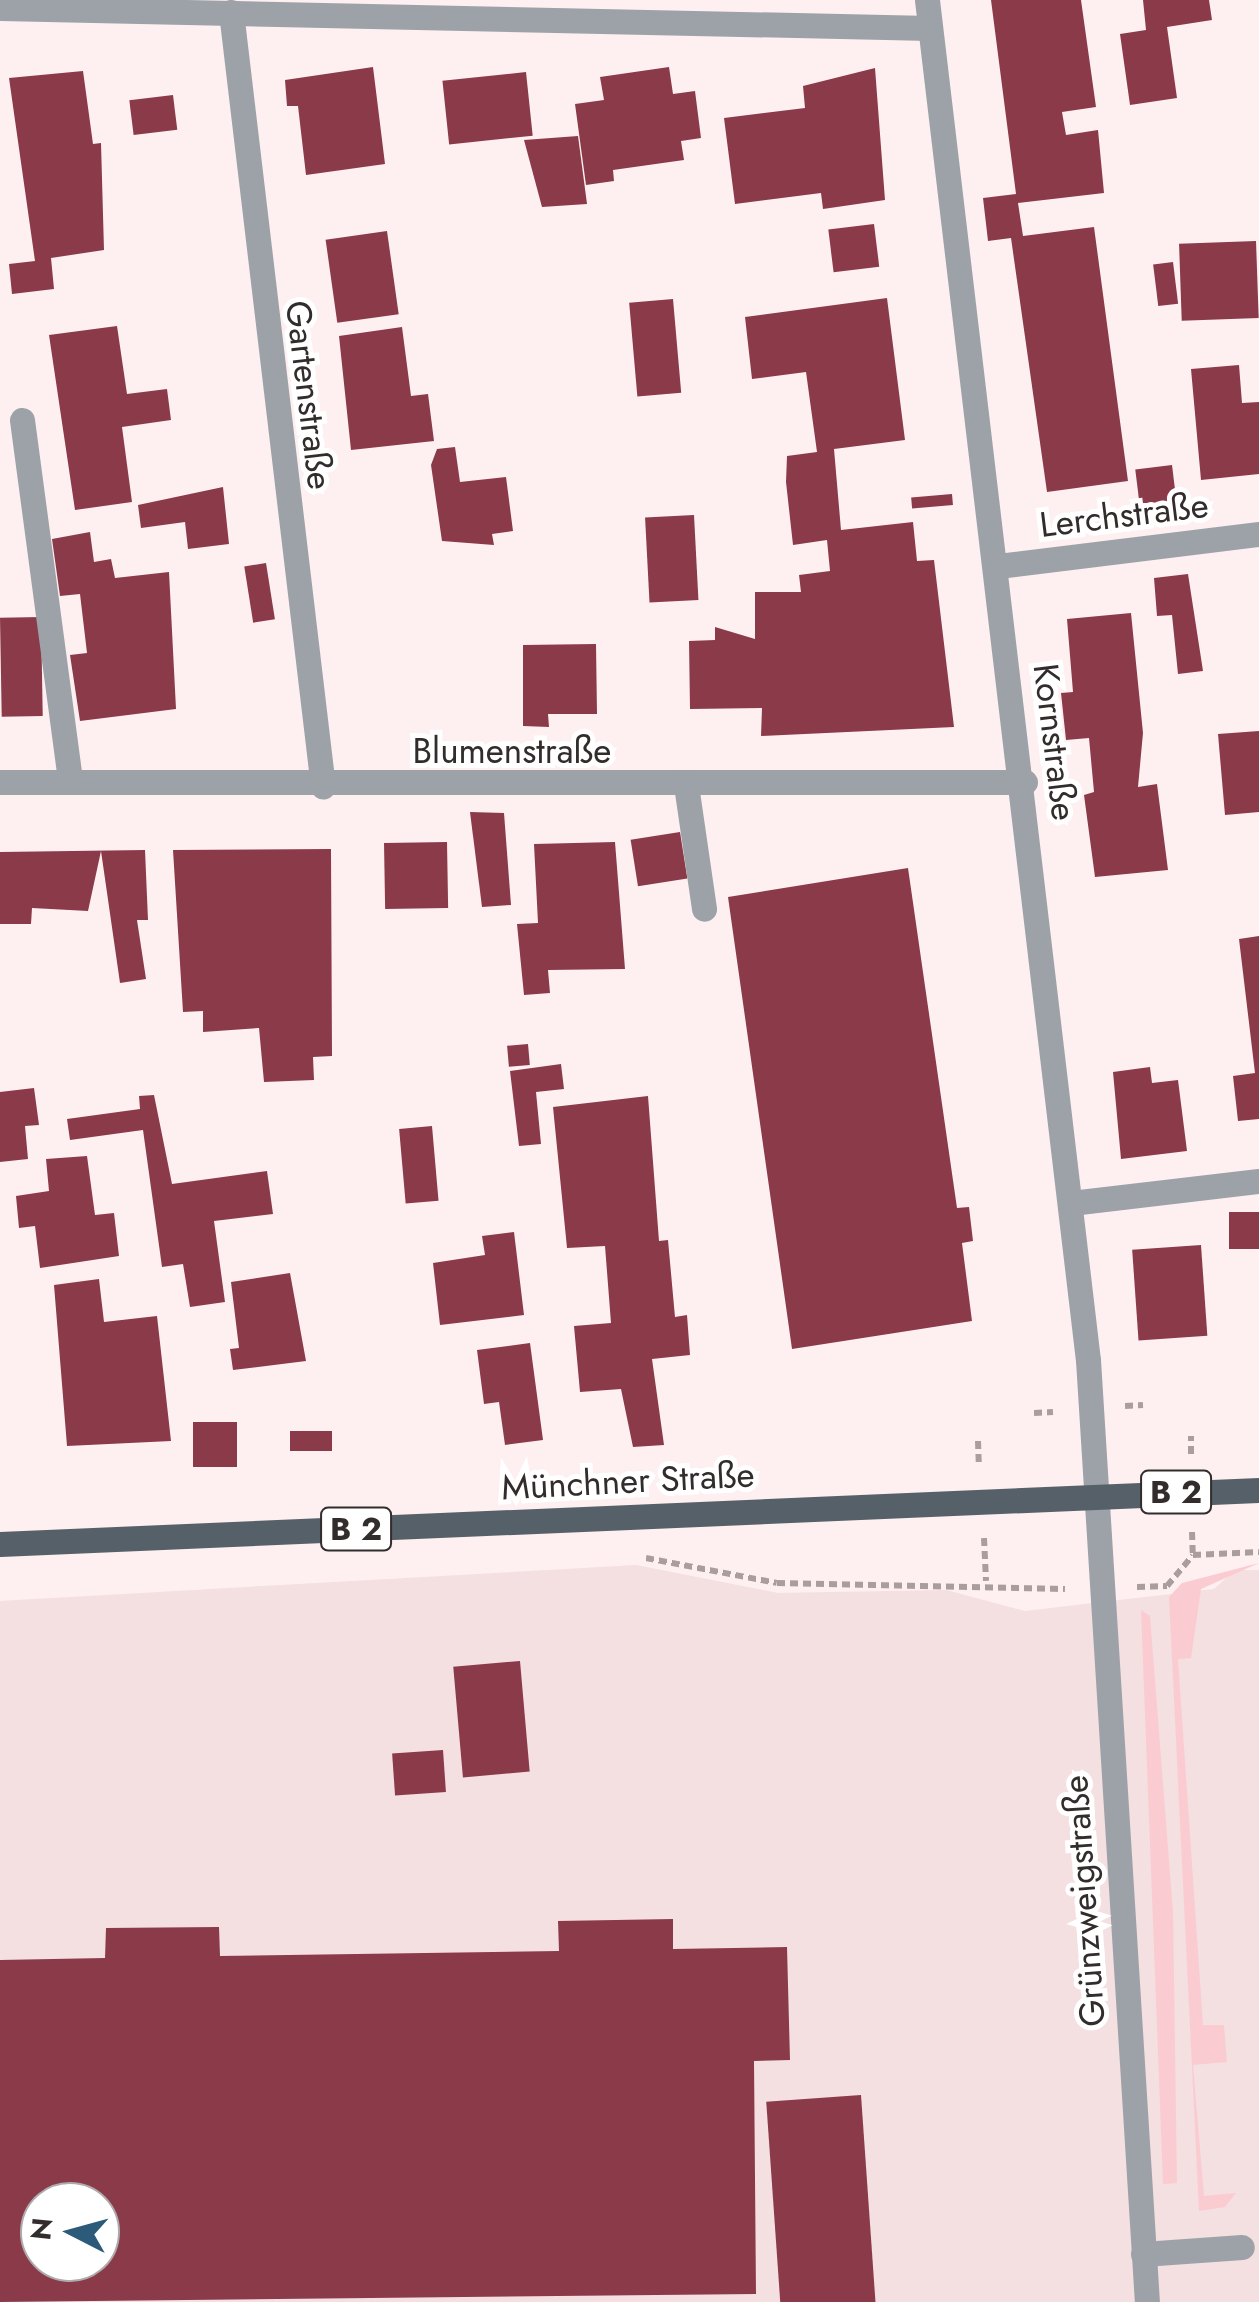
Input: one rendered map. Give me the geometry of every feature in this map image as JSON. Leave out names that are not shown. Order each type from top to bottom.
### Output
[{"type":"main road","name":"Münchner Straße","points":[[0,1544],[1259,1490]]},
{"type":"street","name":"Kornstraße","points":[[927,0],[1025,782],[1071,1203],[1094,1495]]},
{"type":"street","points":[[0,8],[930,28]]},
{"type":"street","name":"Gartenstraße","points":[[231,12],[323,787]]},
{"type":"street","points":[[22,420],[70,782]]},
{"type":"street","name":"Lerchstraße","points":[[998,566],[1259,534]]},
{"type":"street","name":"Blumenstraße","points":[[0,782],[323,787],[1025,782]]},
{"type":"street","points":[[686,786],[704,909]]},
{"type":"street","points":[[1071,1203],[1259,1181]]},
{"type":"street","name":"Grünzweigstraße","points":[[1094,1495],[1147,2302]]},
{"type":"street","points":[[1143,2254],[1242,2247]]},
{"type":"path","points":[[1167,1586],[1193,1555],[1259,1552]]},
{"type":"path","points":[[638,1556],[777,1583],[960,1580],[1031,1590]]},
{"type":"shaded area","points":[[1259,1563],[1201,1589],[1191,1658],[1178,1659],[1203,2025],[1224,2025],[1227,2062],[1193,2065],[1204,2196],[1236,2193],[1225,2207],[1199,2211],[1169,1597],[1182,1583]]},
{"type":"shaded area","points":[[636,1565],[778,1593],[946,1590],[1025,1611],[1214,1589],[1235,1570],[1259,1570],[1259,2302],[0,2302],[0,1601]]},
{"type":"shaded area","points":[[1141,1610],[1150,1616],[1173,1912],[1177,2183],[1163,2184]]},
{"type":"building","points":[[991,0],[1081,0],[1096,107],[1062,112],[1066,135],[1098,130],[1104,193],[1018,203],[1023,236],[1094,227],[1128,481],[1047,492],[1011,238],[988,241],[983,198],[1016,194]]},
{"type":"building","points":[[1143,0],[1209,0],[1212,20],[1167,27],[1177,98],[1130,105],[1120,34],[1146,30]]},
{"type":"building","points":[[373,67],[385,164],[306,175],[298,106],[287,106],[285,80]]},
{"type":"building","points":[[669,67],[673,94],[695,91],[701,138],[681,141],[684,160],[613,170],[614,181],[586,185],[575,104],[604,100],[600,77]]},
{"type":"building","points":[[875,68],[885,200],[823,209],[821,193],[735,204],[724,118],[805,108],[803,86]]},
{"type":"building","points":[[83,71],[93,144],[101,143],[104,250],[51,258],[54,289],[12,294],[9,264],[35,261],[9,78]]},
{"type":"building","points":[[526,72],[533,136],[449,144],[442,81]]},
{"type":"building","points":[[173,95],[177,130],[134,135],[129,100]]},
{"type":"building","points":[[578,136],[587,204],[542,207],[524,140]]},
{"type":"building","points":[[874,224],[879,267],[834,272],[828,230]]},
{"type":"building","points":[[387,231],[399,314],[337,323],[326,240]]},
{"type":"building","points":[[1256,241],[1259,318],[1182,321],[1179,244]]},
{"type":"building","points":[[1173,262],[1178,304],[1158,306],[1153,264]]},
{"type":"building","points":[[887,298],[905,440],[834,449],[841,530],[913,522],[917,561],[934,560],[954,727],[761,736],[762,708],[690,709],[689,641],[715,640],[715,627],[755,639],[755,592],[801,592],[799,575],[830,571],[827,540],[793,545],[787,456],[817,452],[806,372],[752,379],[745,317]]},
{"type":"building","points":[[673,299],[681,393],[637,396],[629,303]]},
{"type":"building","points":[[117,326],[127,394],[167,389],[171,420],[122,427],[132,502],[75,510],[49,335]]},
{"type":"building","points":[[402,327],[411,396],[428,394],[434,441],[351,450],[339,336]]},
{"type":"building","points":[[1239,365],[1242,403],[1259,402],[1259,474],[1201,480],[1191,369]]},
{"type":"building","points":[[455,447],[460,482],[506,477],[513,531],[492,534],[494,545],[442,541],[431,465],[437,449]]},
{"type":"building","points":[[1172,465],[1177,506],[1140,510],[1135,470]]},
{"type":"building","points":[[223,487],[229,544],[188,549],[185,522],[141,528],[138,505]]},
{"type":"building","points":[[952,494],[953,505],[912,509],[911,498]]},
{"type":"building","points":[[694,515],[698,600],[650,602],[645,518]]},
{"type":"building","points":[[90,532],[94,562],[111,559],[115,578],[169,572],[176,709],[80,721],[70,655],[87,653],[80,594],[60,596],[52,539]]},
{"type":"building","points":[[266,563],[275,619],[253,623],[244,566]]},
{"type":"building","points":[[1188,574],[1203,671],[1178,674],[1172,615],[1157,616],[1154,578]]},
{"type":"building","points":[[1131,613],[1143,733],[1138,787],[1157,784],[1168,870],[1095,877],[1084,795],[1094,792],[1089,738],[1066,740],[1061,693],[1073,692],[1067,619]]},
{"type":"building","points":[[41,617],[43,716],[2,717],[0,618]]},
{"type":"building","points":[[596,644],[597,714],[548,714],[549,727],[523,726],[523,645]]},
{"type":"building","points":[[1259,731],[1259,812],[1225,815],[1218,734]]},
{"type":"building","points":[[470,812],[504,813],[511,905],[482,907]]},
{"type":"building","points":[[680,832],[687,878],[638,886],[631,840]]},
{"type":"building","points":[[447,842],[448,908],[385,909],[384,843]]},
{"type":"building","points":[[615,842],[625,969],[548,970],[550,993],[524,995],[517,924],[538,923],[534,844]]},
{"type":"building","points":[[331,849],[332,1056],[313,1057],[314,1080],[264,1082],[259,1028],[203,1032],[203,1011],[183,1012],[173,850]]},
{"type":"building","points":[[145,850],[148,920],[137,920],[146,979],[120,983],[101,851],[88,911],[32,908],[31,924],[0,924],[0,852]]},
{"type":"building","points":[[908,868],[957,1208],[969,1207],[973,1241],[962,1243],[972,1321],[792,1349],[728,897]]},
{"type":"building","points":[[1259,936],[1259,1119],[1238,1121],[1233,1076],[1255,1073],[1239,939]]},
{"type":"building","points":[[528,1044],[530,1065],[509,1067],[507,1046]]},
{"type":"building","points":[[561,1064],[564,1089],[536,1092],[541,1144],[519,1146],[510,1071]]},
{"type":"building","points":[[1150,1067],[1152,1083],[1178,1080],[1187,1151],[1121,1159],[1113,1072]]},
{"type":"building","points":[[34,1088],[39,1125],[25,1126],[28,1159],[0,1162],[0,1092]]},
{"type":"building","points":[[154,1095],[172,1184],[267,1171],[273,1214],[214,1221],[225,1302],[190,1307],[183,1264],[162,1267],[143,1130],[70,1140],[67,1119],[140,1109],[139,1096]]},
{"type":"building","points":[[648,1096],[659,1241],[668,1240],[675,1317],[687,1315],[690,1355],[652,1359],[664,1445],[633,1447],[621,1389],[580,1392],[574,1326],[611,1323],[605,1246],[567,1248],[553,1107]]},
{"type":"building","points":[[432,1126],[439,1201],[406,1204],[399,1129]]},
{"type":"building","points":[[87,1156],[95,1215],[114,1213],[119,1256],[40,1268],[35,1226],[19,1228],[16,1196],[49,1191],[46,1159]]},
{"type":"building","points":[[1229,1212],[1259,1212],[1259,1249],[1229,1249]]},
{"type":"building","points":[[514,1232],[524,1315],[440,1325],[433,1263],[485,1255],[482,1236]]},
{"type":"building","points":[[1201,1245],[1207,1336],[1139,1341],[1132,1250]]},
{"type":"building","points":[[290,1273],[306,1361],[233,1370],[230,1349],[239,1348],[231,1282]]},
{"type":"building","points":[[99,1279],[104,1322],[157,1316],[171,1441],[67,1446],[54,1285]]},
{"type":"building","points":[[530,1343],[543,1440],[505,1445],[499,1402],[484,1404],[477,1350]]},
{"type":"building","points":[[193,1422],[237,1422],[237,1467],[193,1467]]},
{"type":"building","points":[[290,1431],[332,1431],[332,1451],[290,1451]]},
{"type":"building","points":[[520,1661],[530,1772],[463,1777],[453,1667]]},
{"type":"building","points":[[443,1750],[446,1792],[395,1795],[392,1754]]},
{"type":"building","points":[[673,1919],[673,1949],[787,1947],[790,2060],[754,2061],[756,2294],[0,2302],[0,1960],[105,1958],[106,1928],[219,1927],[220,1956],[559,1951],[558,1921]]},
{"type":"building","points":[[861,2095],[875,2302],[780,2302],[766,2102]]}]
